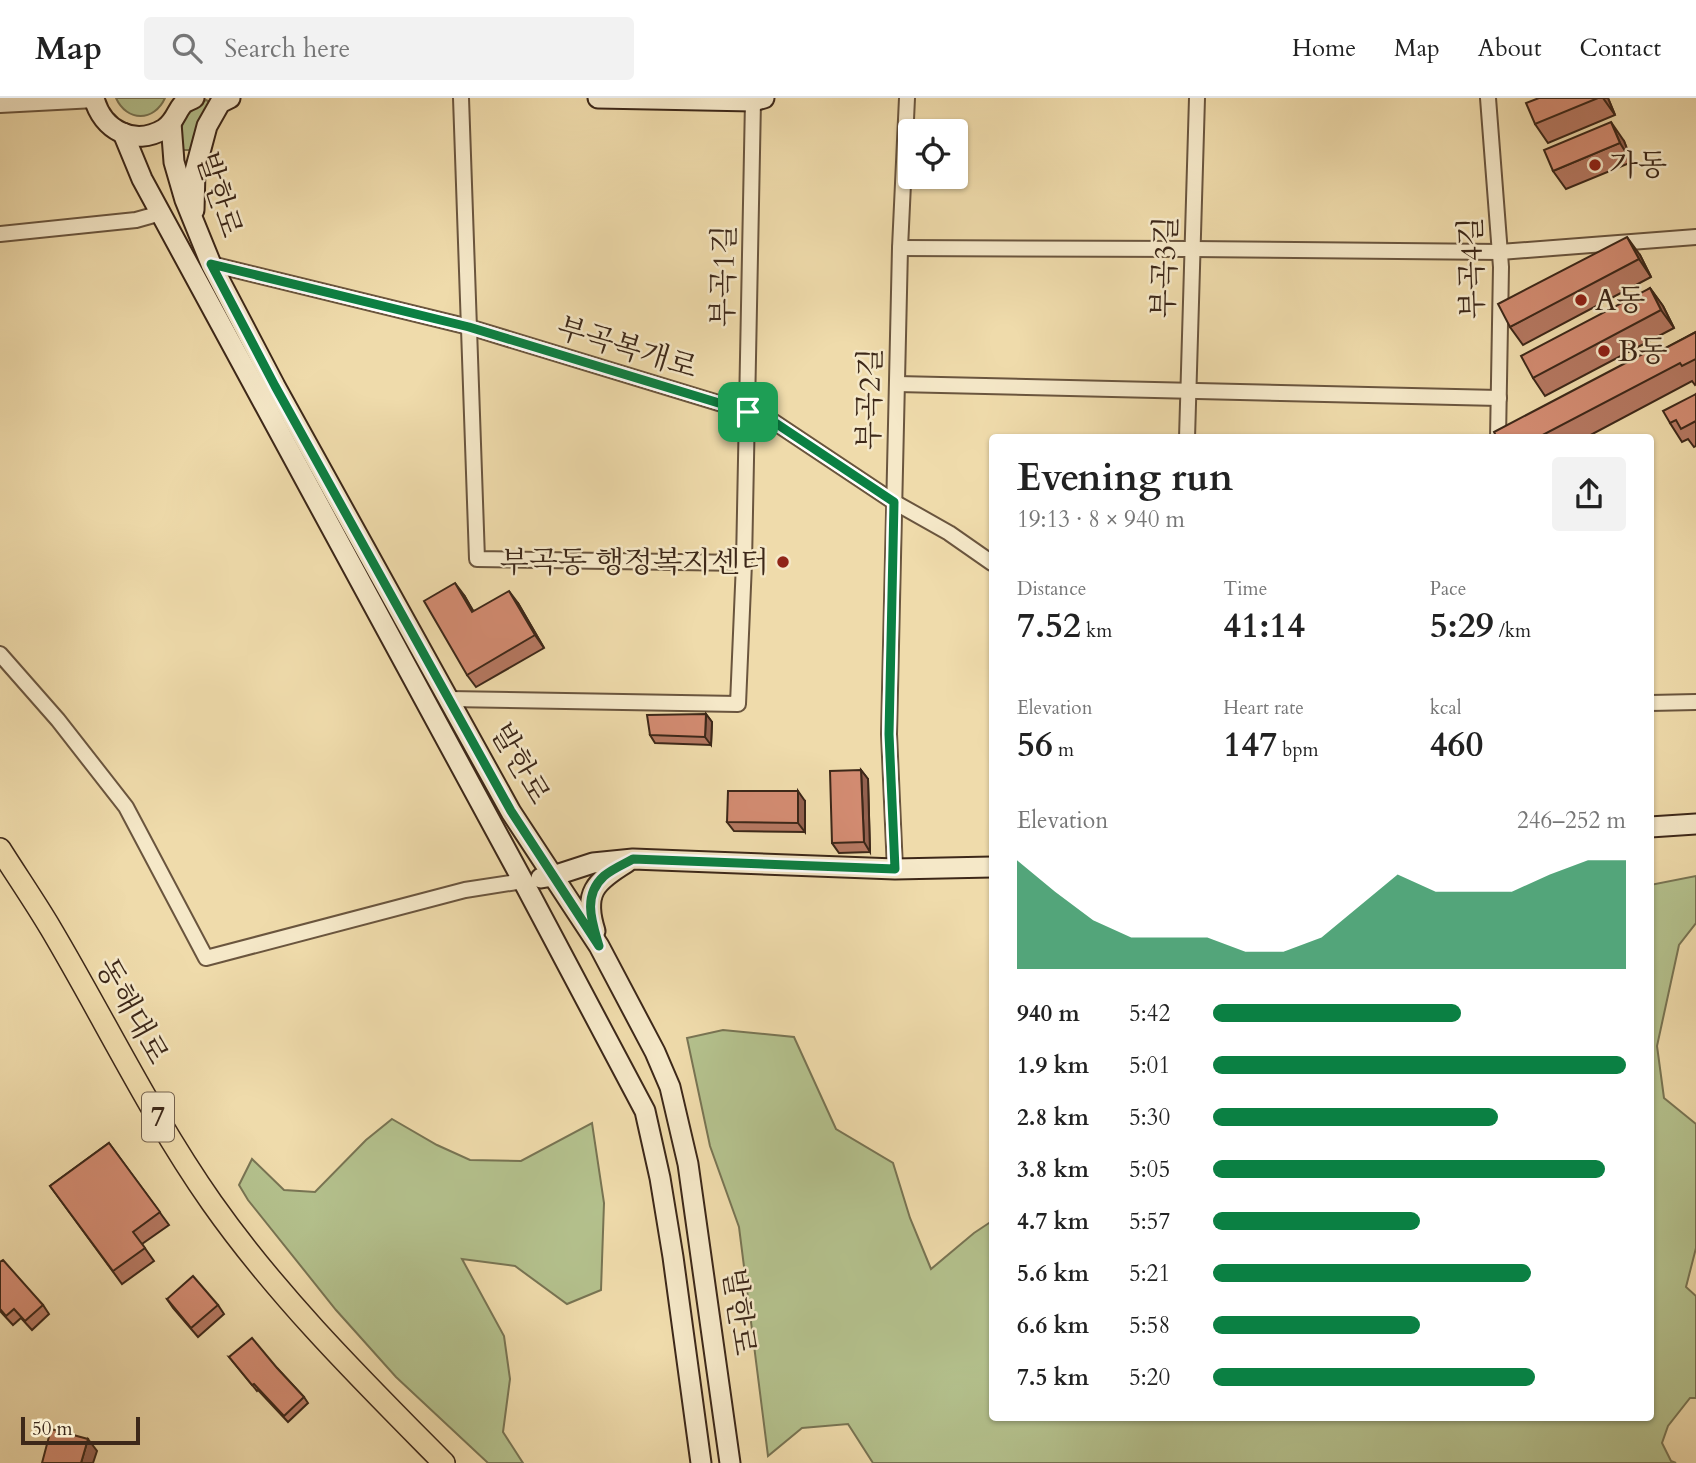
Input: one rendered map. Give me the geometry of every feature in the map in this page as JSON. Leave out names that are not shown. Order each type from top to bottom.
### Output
[{"type":"main road","name":"동해대로","points":[[0,849],[51,929],[184,1161],[212,1203],[261,1268],[346,1364],[444,1463]]},
{"type":"main road","name":"동해대로","points":[[346,1364],[457,1463]]},
{"type":"street","points":[[194,222],[195,171],[207,126],[220,103],[230,98]]},
{"type":"street","points":[[461,98],[477,559],[744,563]]},
{"type":"street","points":[[598,98],[758,99]]},
{"type":"street","name":"부곡2길","points":[[895,869],[889,734],[900,248],[907,98]]},
{"type":"street","name":"부곡3길","points":[[1187,434],[1197,98]]},
{"type":"street","name":"부곡4길","points":[[1488,98],[1500,252],[1498,434]]},
{"type":"street","points":[[0,104],[95,99],[100,114],[110,126],[123,134],[138,136],[153,134],[166,128],[187,100]]},
{"type":"street","name":"부곡1길","points":[[449,699],[738,704],[758,99]]},
{"type":"street","name":"발한로","points":[[171,123],[173,162],[211,264],[275,386],[511,811],[599,946],[670,1087],[688,1164],[730,1463]]},
{"type":"street","name":"발한로","points":[[123,134],[142,179],[645,1111],[660,1178],[701,1463]]},
{"type":"street","points":[[0,234],[136,220],[161,213]]},
{"type":"street","points":[[900,248],[1500,252],[1696,237]]},
{"type":"street","name":"부곡복개로","points":[[211,264],[469,327],[768,418],[894,502],[949,533],[989,561]]},
{"type":"street","points":[[897,384],[1499,398]]},
{"type":"street","points":[[0,654],[58,720],[126,807],[206,958],[465,890],[553,876],[593,863],[633,859],[895,869],[989,867]]},
{"type":"street","points":[[1654,704],[1696,702]]},
{"type":"street","points":[[1654,827],[1696,824]]},
{"type":"street","points":[[599,946],[590,914],[593,891],[604,876],[633,859]]},
{"type":"green space","points":[[116,98],[165,98],[154,111],[140,116],[127,111]]},
{"type":"green space","points":[[206,100],[212,103],[194,135],[191,150],[182,150],[181,132],[184,120]]},
{"type":"green space","points":[[1696,876],[1696,923],[1679,945],[1657,1046],[1664,1098],[1696,1124],[1696,1248],[1686,1287],[1696,1296],[1696,1398],[1690,1398],[1668,1426],[1662,1443],[1671,1461],[1676,1463],[873,1463],[848,1424],[802,1428],[768,1456],[739,1227],[710,1146],[687,1038],[723,1030],[794,1037],[836,1129],[893,1163],[910,1218],[931,1269],[989,1223],[989,1421],[1654,1421],[1654,884]]},
{"type":"green space","points":[[392,1119],[470,1160],[521,1161],[592,1123],[604,1203],[601,1290],[567,1304],[515,1266],[462,1259],[504,1336],[510,1379],[503,1432],[523,1463],[488,1463],[396,1377],[336,1310],[239,1185],[252,1159],[284,1190],[315,1192],[366,1140]]},
{"type":"building","points":[[1539,98],[1598,98],[1535,124],[1526,103]]},
{"type":"building","points":[[1611,122],[1620,143],[1553,171],[1544,150]]},
{"type":"building","points":[[1627,237],[1639,259],[1510,327],[1498,304]]},
{"type":"building","points":[[1650,288],[1661,310],[1533,378],[1521,356]]},
{"type":"building","points":[[1696,332],[1696,359],[1682,366],[1680,363],[1545,434],[1494,432],[1654,348],[1656,353]]},
{"type":"building","points":[[1696,394],[1696,421],[1681,429],[1676,420],[1670,423],[1663,411]]},
{"type":"building","points":[[455,583],[472,612],[509,591],[535,635],[467,675],[424,601]]},
{"type":"building","points":[[706,714],[705,737],[650,735],[647,715]]},
{"type":"building","points":[[861,770],[864,842],[832,843],[830,771]]},
{"type":"building","points":[[728,791],[798,791],[798,823],[727,822]]},
{"type":"building","points":[[109,1143],[160,1212],[133,1232],[145,1248],[113,1271],[50,1186]]},
{"type":"building","points":[[3,1260],[43,1305],[25,1321],[14,1309],[6,1316],[0,1309],[0,1262]]},
{"type":"building","points":[[193,1276],[218,1305],[191,1328],[167,1299]]},
{"type":"building","points":[[252,1338],[304,1397],[284,1416],[254,1384],[252,1385],[229,1357]]},
{"type":"building","points":[[51,1429],[88,1439],[81,1463],[42,1463]]},
{"type":"place","name":"가동","points":[[1595,165]]},
{"type":"place","name":"A동","points":[[1581,300]]},
{"type":"place","name":"B동","points":[[1604,351]]},
{"type":"place","name":"부곡동 행정복지센터","points":[[783,562]]},
{"type":"route","points":[[211,264],[469,327],[748,412],[768,418],[894,502],[889,734],[895,869],[633,859],[604,876],[593,891],[590,914],[599,946],[511,811],[275,386],[211,264]]}]
